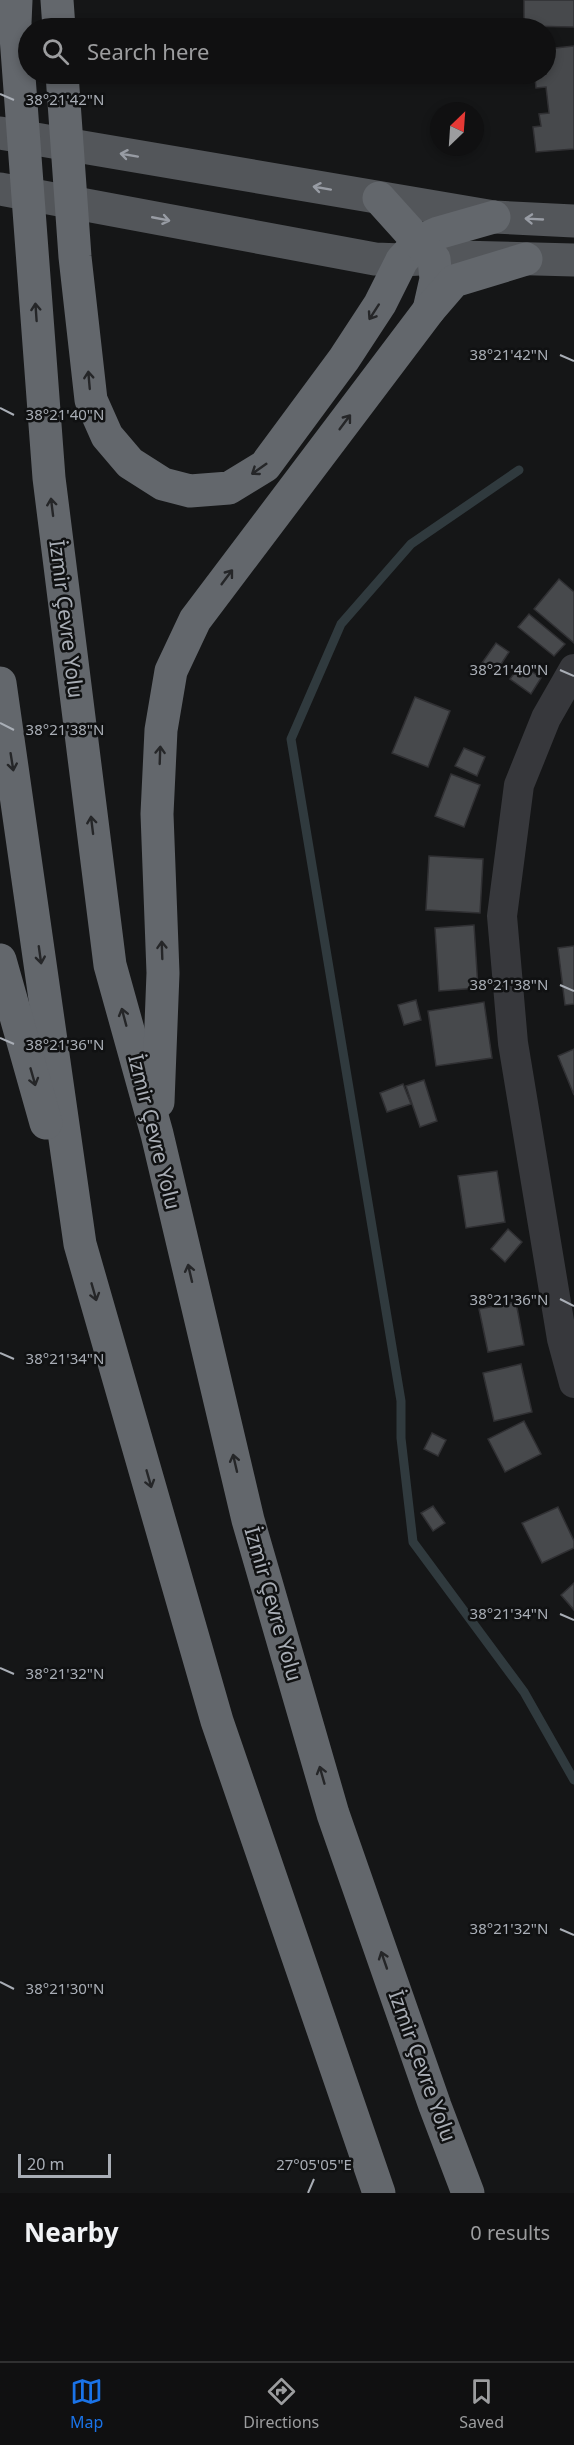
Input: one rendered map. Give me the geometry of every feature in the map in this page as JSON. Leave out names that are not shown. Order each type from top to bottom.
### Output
[{"type":"highway","name":"İzmir Çevre Yolu","points":[[16,0],[18,62]]},
{"type":"highway","points":[[57,0],[58,18]]},
{"type":"highway","name":"İzmir Çevre Yolu","points":[[20,84],[51,502],[110,965],[157,1134],[249,1520],[333,1814],[435,2106],[468,2193]]},
{"type":"highway","points":[[63,84],[75,257],[91,400],[107,436],[130,463],[163,484],[190,491],[229,488],[265,466],[344,359],[380,304],[408,255],[438,233],[494,217]]},
{"type":"highway","points":[[379,198],[408,255],[436,279],[429,310]]},
{"type":"highway","points":[[157,1134],[163,973],[157,814],[160,730],[171,671],[195,620],[429,310],[454,281],[526,259]]},
{"type":"highway","points":[[0,683],[80,1244]]},
{"type":"highway","points":[[0,960],[217,1721],[379,2193]]},
{"type":"main road","points":[[0,133],[494,217],[574,221]]},
{"type":"main road","points":[[0,189],[408,255],[574,260]]},
{"type":"street","points":[[574,669],[546,718],[519,785],[502,916],[513,1043],[562,1339],[574,1383]]},
{"type":"building","points":[[524,0],[574,0],[574,27],[556,27],[556,18],[524,18]]},
{"type":"building","points":[[574,46],[574,149],[536,152],[533,127],[541,126],[539,114],[549,113],[546,87],[536,88],[536,84],[556,84],[556,48]]},
{"type":"building","points":[[559,579],[574,592],[574,643],[534,609]]},
{"type":"building","points":[[529,614],[565,644],[554,656],[518,627]]},
{"type":"building","points":[[496,643],[509,652],[496,672],[482,663]]},
{"type":"building","points":[[521,664],[541,678],[531,694],[510,679]]},
{"type":"building","points":[[415,697],[450,711],[428,767],[392,753]]},
{"type":"building","points":[[464,748],[485,757],[477,776],[455,766]]},
{"type":"building","points":[[451,774],[480,785],[464,827],[435,816]]},
{"type":"building","points":[[429,856],[483,859],[480,913],[426,910]]},
{"type":"building","points":[[474,925],[478,988],[439,991],[435,928]]},
{"type":"building","points":[[574,946],[574,1004],[565,1005],[558,948]]},
{"type":"building","points":[[416,1000],[421,1020],[404,1025],[398,1005]]},
{"type":"building","points":[[484,1002],[492,1058],[436,1066],[428,1011]]},
{"type":"building","points":[[574,1049],[574,1095],[558,1056]]},
{"type":"building","points":[[424,1080],[437,1121],[420,1127],[406,1086]]},
{"type":"building","points":[[403,1084],[411,1104],[387,1112],[380,1093]]},
{"type":"building","points":[[497,1171],[505,1222],[466,1228],[458,1176]]},
{"type":"building","points":[[508,1229],[522,1242],[505,1262],[491,1249]]},
{"type":"building","points":[[516,1302],[524,1345],[488,1352],[479,1309]]},
{"type":"building","points":[[521,1364],[532,1412],[494,1421],[483,1373]]},
{"type":"building","points":[[524,1421],[541,1454],[505,1472],[488,1439]]},
{"type":"building","points":[[432,1433],[446,1440],[438,1456],[424,1449]]},
{"type":"building","points":[[433,1506],[445,1523],[433,1531],[421,1513]]},
{"type":"building","points":[[558,1507],[574,1541],[574,1548],[542,1563],[522,1523]]},
{"type":"building","points":[[574,1583],[574,1610],[561,1595]]},
{"type":"waterway","points":[[519,470],[411,544],[341,624],[291,739],[401,1401],[401,1438],[413,1542],[524,1692],[574,1780]]}]
